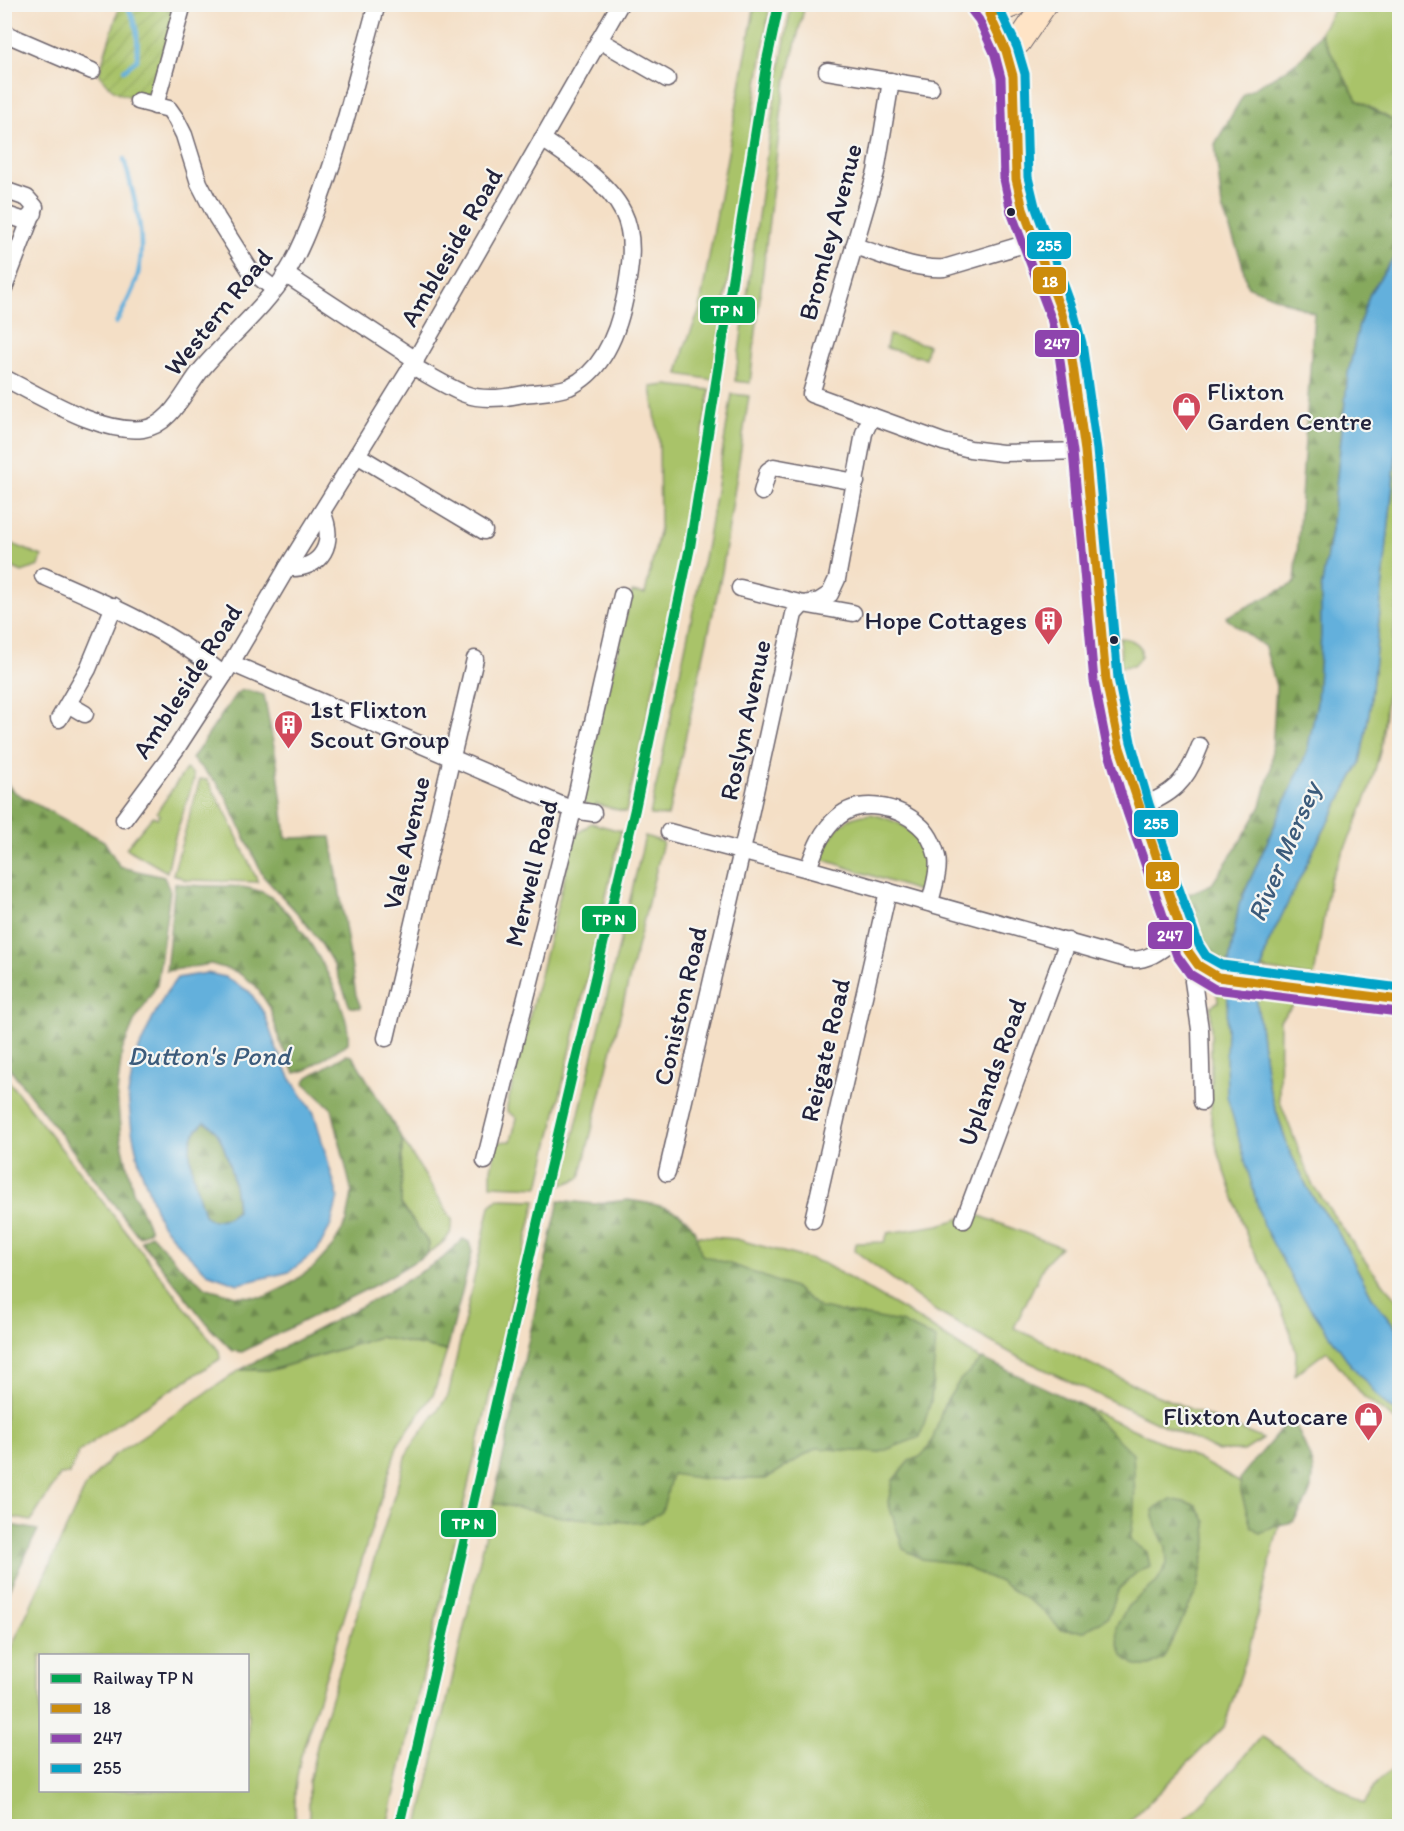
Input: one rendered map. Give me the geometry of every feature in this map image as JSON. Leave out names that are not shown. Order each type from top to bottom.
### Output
[{"type":"main road","points":[[1015,4],[985,9],[1006,51],[1013,76],[1016,179],[1023,209],[1062,314],[1070,345],[1085,451],[1106,680],[1119,745],[1181,935],[1189,953],[1208,971],[1273,985],[1400,1000]]},
{"type":"main road","points":[[1006,51],[1019,42],[1045,4]]},
{"type":"street","points":[[183,4],[146,103],[169,110],[176,119],[184,135],[199,183],[217,218],[250,270],[274,289]]},
{"type":"street","name":"Western Road","points":[[4,378],[73,412],[115,427],[141,429],[160,423],[170,414],[201,370],[274,289],[307,234],[336,153],[377,4]]},
{"type":"street","name":"Ambleside Road","points":[[124,819],[176,749],[228,669],[287,568],[308,565],[316,561],[324,551],[329,534],[322,512],[414,363],[620,4]]},
{"type":"street","points":[[4,33],[92,71]]},
{"type":"street","points":[[599,40],[667,80]]},
{"type":"street","points":[[827,71],[931,88]]},
{"type":"street","name":"Bromley Avenue","points":[[872,417],[811,394],[876,172],[891,81]]},
{"type":"street","points":[[285,274],[414,363],[465,394],[483,398],[505,398],[568,387],[594,369],[604,357],[611,340],[623,308],[630,273],[630,228],[623,211],[612,195],[597,180],[542,139]]},
{"type":"street","points":[[4,190],[27,198],[34,207],[34,213],[4,288]]},
{"type":"street","points":[[4,214],[25,220],[34,213]]},
{"type":"street","points":[[854,246],[908,264],[944,268],[1035,241]]},
{"type":"street","points":[[803,604],[819,601],[830,594],[837,579],[864,433],[872,417],[970,449],[1002,453],[1085,451]]},
{"type":"street","points":[[357,455],[484,531]]},
{"type":"street","points":[[762,492],[768,471],[774,467],[856,482]]},
{"type":"street","points":[[43,576],[114,606],[228,669],[453,757],[573,810],[592,813]]},
{"type":"street","points":[[740,588],[803,604],[853,613]]},
{"type":"street","name":"Merwell Road","points":[[484,1161],[573,810],[622,595]]},
{"type":"street","name":"Roslyn Avenue","points":[[742,851],[794,614],[803,604]]},
{"type":"street","points":[[85,714],[63,712],[87,669],[114,606]]},
{"type":"street","name":"Vale Avenue","points":[[386,1038],[476,659]]},
{"type":"street","points":[[1138,808],[1159,800],[1177,788],[1200,746]]},
{"type":"street","points":[[808,869],[818,842],[826,829],[839,816],[852,808],[866,806],[895,811],[920,825],[929,836],[934,848],[937,860],[936,876],[930,903]]},
{"type":"street","points":[[669,832],[1137,961],[1153,954],[1181,935]]},
{"type":"street","name":"Coniston Road","points":[[667,1173],[742,851]]},
{"type":"street","name":"Reigate Road","points":[[813,1220],[888,891]]},
{"type":"street","name":"Uplands Road","points":[[964,1220],[1068,941]]},
{"type":"street","points":[[1202,1102],[1200,1029],[1193,981],[1208,971]]},
{"type":"green space","points":[[755,4],[770,5],[713,380],[678,374],[685,346],[699,312]]},
{"type":"green space","points":[[120,5],[155,5],[175,11],[150,98],[127,96],[120,93],[108,85],[99,73]]},
{"type":"green space","points":[[791,5],[805,5],[784,91],[750,383],[735,381],[774,102]]},
{"type":"green space","points":[[1336,5],[1399,5],[1399,125],[1357,100],[1320,33]]},
{"type":"green space","points":[[1320,33],[1357,100],[1399,124],[1399,254],[1390,263],[1370,293],[1359,325],[1348,374],[1332,524],[1321,591],[1317,703],[1307,753],[1239,905],[1229,963],[1218,962],[1208,955],[1182,897],[1212,884],[1261,806],[1271,768],[1276,686],[1265,647],[1226,617],[1295,583],[1314,313],[1247,286],[1241,259],[1222,208],[1215,144],[1244,94],[1303,57]]},
{"type":"green space","points":[[889,335],[928,345],[925,358],[886,348]]},
{"type":"green space","points":[[667,385],[710,390],[683,553],[626,812],[596,804],[595,808],[584,803],[582,797],[584,786],[632,592],[645,594],[660,528],[659,441],[651,387]]},
{"type":"green space","points":[[732,394],[749,396],[722,572],[668,816],[650,815],[707,544]]},
{"type":"green space","points":[[1399,426],[1399,591],[1381,748],[1369,791],[1330,879],[1314,977],[1264,969],[1267,946],[1315,847],[1360,763],[1370,708]]},
{"type":"green space","points":[[5,541],[42,556],[39,566],[22,572],[5,564]]},
{"type":"green space","points":[[1120,638],[1132,640],[1141,648],[1141,657],[1133,666],[1121,667]]},
{"type":"green space","points":[[247,690],[264,695],[277,762],[286,838],[331,837],[356,995],[361,1008],[350,1007],[334,965],[320,942],[300,916],[263,876],[225,795],[216,782],[192,759],[235,695]]},
{"type":"green space","points":[[186,769],[193,774],[194,779],[175,837],[167,872],[126,848],[153,816],[157,818],[160,815],[157,812]]},
{"type":"green space","points":[[200,779],[207,780],[226,813],[258,882],[186,880],[173,874]]},
{"type":"green space","points":[[4,780],[14,792],[104,841],[120,867],[164,877],[170,891],[157,985],[135,1020],[122,1051],[117,1094],[121,1139],[133,1191],[150,1230],[139,1237],[5,1062]]},
{"type":"green space","points":[[871,814],[901,824],[919,839],[927,862],[924,893],[819,858],[838,827],[851,818]]},
{"type":"green space","points":[[591,823],[621,831],[539,1187],[491,1185],[491,1169],[497,1142],[511,1141],[517,1118],[507,1111],[507,1106],[575,836]]},
{"type":"green space","points":[[645,836],[663,842],[580,1178],[562,1185]]},
{"type":"green space","points":[[175,883],[241,887],[262,892],[276,901],[290,916],[320,959],[341,1006],[347,1026],[348,1043],[306,1070],[295,1073],[280,1042],[270,1008],[256,986],[237,972],[211,964],[166,971]]},
{"type":"green space","points":[[1229,992],[1229,999],[1387,1406],[1399,1413],[1399,1423],[1364,1397],[1327,1351],[1295,1375],[1296,1353],[1290,1331],[1267,1273],[1250,1245],[1217,1148],[1211,1119],[1211,1006],[1218,1002],[1217,993]]},
{"type":"green space","points":[[1256,996],[1297,1001],[1280,1020],[1279,1099],[1312,1184],[1370,1268],[1399,1301],[1399,1332],[1372,1297],[1334,1225],[1311,1195],[1288,1148],[1268,1085]]},
{"type":"green space","points":[[346,1055],[352,1056],[357,1063],[402,1139],[401,1204],[429,1244],[427,1254],[377,1284],[242,1352],[233,1351],[211,1329],[141,1241],[151,1234],[181,1267],[207,1288],[236,1296],[264,1297],[287,1286],[314,1267],[333,1246],[347,1221],[352,1193],[332,1109],[304,1083],[308,1077]]},
{"type":"green space","points":[[4,1075],[219,1351],[220,1359],[126,1418],[79,1452],[69,1474],[60,1475],[31,1521],[5,1516]]},
{"type":"green space","points":[[204,1122],[212,1127],[224,1147],[235,1189],[237,1211],[227,1218],[212,1221],[204,1215],[190,1158],[192,1138]]},
{"type":"green space","points":[[402,1139],[452,1219],[449,1236],[427,1254],[429,1244],[401,1204]]},
{"type":"green space","points":[[498,1199],[536,1200],[387,1826],[309,1826],[309,1782],[320,1733],[408,1451],[448,1396],[490,1206]]},
{"type":"green space","points":[[559,1200],[594,1204],[628,1200],[666,1208],[683,1217],[695,1232],[702,1255],[796,1289],[820,1308],[901,1322],[936,1339],[931,1401],[920,1437],[878,1453],[816,1448],[766,1479],[704,1479],[672,1474],[662,1512],[641,1523],[562,1517],[493,1503]]},
{"type":"green space","points":[[975,1214],[1061,1247],[1045,1263],[1014,1328],[1156,1395],[1263,1439],[1244,1451],[1218,1451],[1018,1357],[937,1312],[855,1251],[856,1243],[884,1242],[888,1233],[939,1225]]},
{"type":"green space","points":[[678,1234],[736,1239],[823,1263],[909,1313],[978,1358],[1196,1458],[1259,1493],[1280,1521],[1249,1650],[1224,1727],[1125,1826],[418,1826],[493,1503],[512,1506]]},
{"type":"green space","points":[[463,1239],[469,1242],[472,1252],[447,1351],[379,1337],[272,1370],[240,1370],[379,1297],[442,1259]]},
{"type":"green space","points":[[380,1337],[447,1351],[434,1393],[398,1444],[300,1759],[295,1789],[295,1826],[5,1826],[5,1661],[86,1486],[113,1456],[240,1370],[272,1370]]},
{"type":"green space","points":[[983,1359],[1083,1406],[1133,1454],[1134,1497],[1130,1540],[1147,1552],[1150,1566],[1137,1572],[1119,1589],[1108,1617],[1085,1631],[1061,1630],[1040,1608],[1000,1582],[955,1563],[922,1559],[903,1549],[888,1502],[893,1480],[909,1461],[922,1456],[932,1441],[944,1405],[960,1380]]},
{"type":"green space","points":[[1289,1418],[1293,1420],[1311,1460],[1313,1482],[1303,1507],[1293,1522],[1274,1526],[1260,1533],[1251,1526],[1241,1492],[1240,1478]]},
{"type":"green space","points":[[1171,1499],[1196,1505],[1206,1522],[1207,1542],[1197,1590],[1163,1659],[1150,1666],[1136,1666],[1124,1657],[1116,1627],[1128,1606],[1156,1583],[1167,1564],[1166,1547],[1156,1527],[1153,1510]]},
{"type":"green space","points":[[4,1524],[38,1530],[5,1597]]},
{"type":"green space","points":[[1261,1736],[1364,1804],[1378,1781],[1399,1765],[1399,1826],[1178,1826],[1218,1787]]},
{"type":"water","name":"River Mersey","points":[[1399,254],[1399,426],[1370,708],[1360,763],[1315,847],[1267,946],[1256,996],[1268,1085],[1288,1148],[1311,1195],[1334,1225],[1372,1297],[1399,1332],[1399,1413],[1387,1406],[1351,1365],[1300,1293],[1263,1225],[1227,1096],[1226,1056],[1229,963],[1239,905],[1307,753],[1317,703],[1321,591],[1332,524],[1348,374],[1359,325],[1370,293],[1390,263]]},
{"type":"water","name":"Dutton's Pond","points":[[207,973],[225,977],[250,992],[264,1013],[277,1050],[291,1079],[314,1113],[338,1197],[331,1225],[317,1251],[289,1272],[238,1284],[207,1273],[160,1222],[140,1167],[132,1131],[128,1095],[136,1056],[152,1019],[177,978]],"holes":[[[204,1122],[212,1127],[224,1147],[235,1189],[237,1211],[227,1218],[213,1221],[204,1215],[190,1158],[191,1141],[196,1131]]]},
{"type":"waterway","points":[[124,70],[137,60],[138,45],[135,24],[125,4]]},
{"type":"waterway","points":[[116,323],[136,281],[141,251],[139,220],[124,159]]},
{"type":"transit line","points":[[399,1826],[635,809],[690,547],[767,60],[779,4]]},
{"type":"transit line","name":"255","points":[[997,4],[1017,47],[1025,74],[1028,177],[1035,206],[1073,310],[1082,343],[1097,450],[1118,678],[1131,742],[1149,804],[1199,945],[1206,956],[1222,965],[1400,988]]},
{"type":"transit line","name":"18","points":[[1014,4],[989,14],[1006,51],[1013,76],[1016,179],[1023,209],[1062,314],[1070,345],[1085,451],[1106,680],[1119,745],[1188,951],[1198,965],[1218,977],[1400,1000]]},
{"type":"transit line","name":"247","points":[[972,11],[979,20],[995,55],[1001,78],[1004,179],[1011,212],[1051,318],[1058,347],[1073,452],[1094,681],[1107,747],[1177,956],[1190,974],[1215,989],[1398,1012]]},
{"type":"place","name":"Flixton Garden Centre","points":[[1186,432]]},
{"type":"place","name":"Hope Cottages","points":[[1048,646]]},
{"type":"place","name":"1st Flixton Scout Group","points":[[289,750]]},
{"type":"place","name":"Flixton Autocare","points":[[1369,1442]]}]
